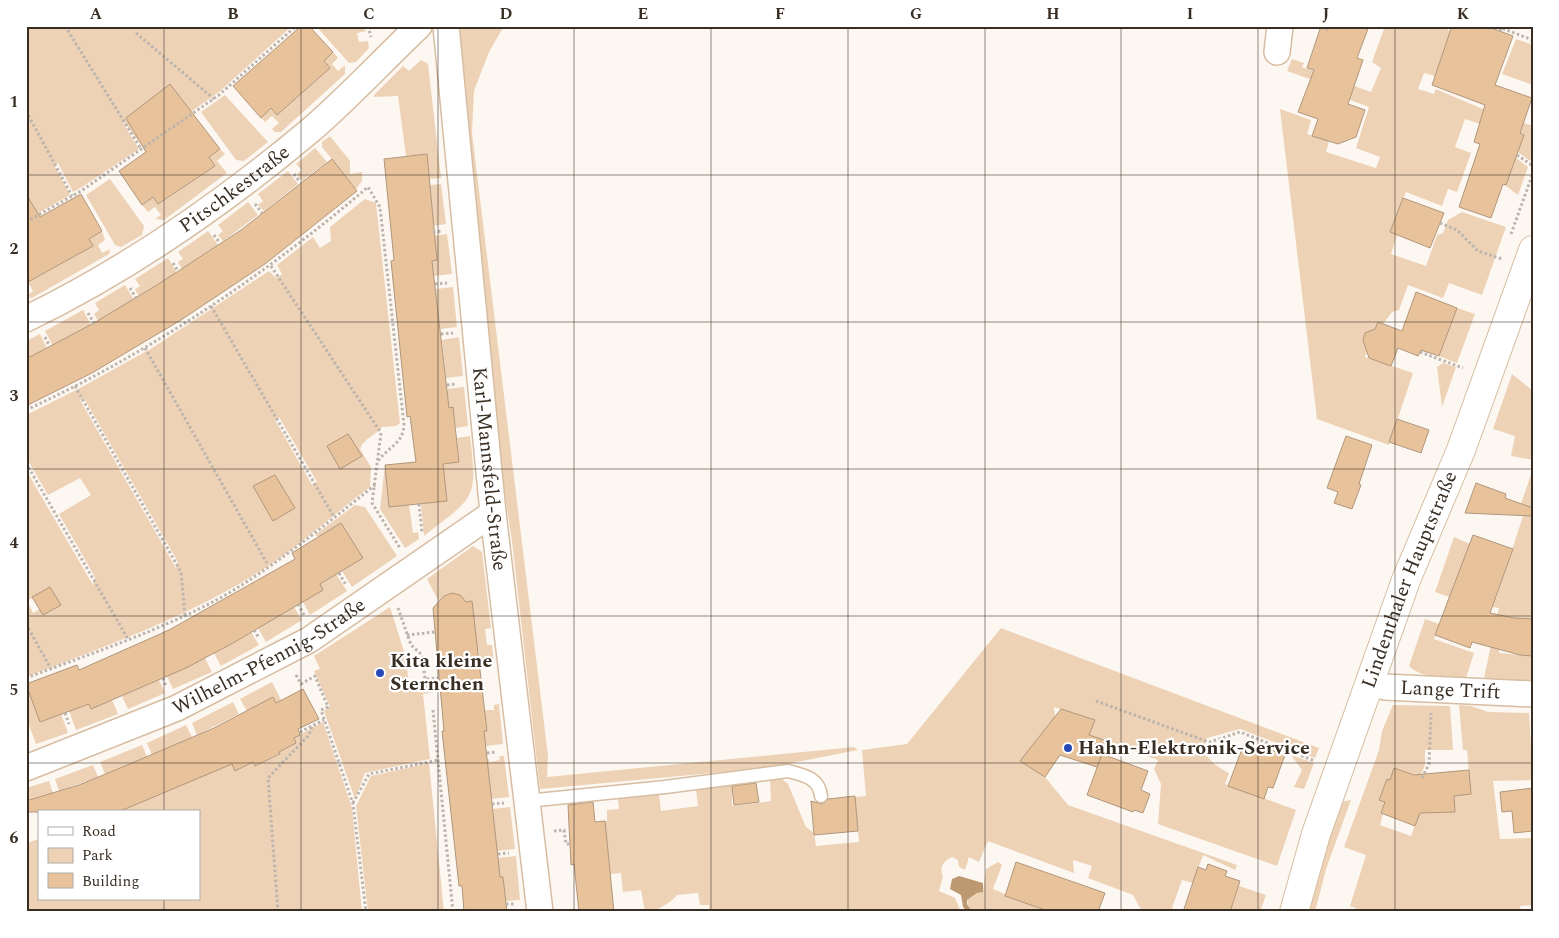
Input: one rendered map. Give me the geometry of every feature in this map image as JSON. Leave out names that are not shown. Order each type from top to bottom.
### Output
[{"type":"street","name":"Pitschkestraße","points":[[26,319],[82,290],[140,256],[257,173],[314,127],[419,26]]},
{"type":"street","name":"Karl-Mannsfeld-Straße","points":[[446,26],[493,513],[540,912]]},
{"type":"street","points":[[1277,52],[1280,26]]},
{"type":"street","name":"Lindenthaler Hauptstraße","points":[[1294,912],[1316,834],[1406,580],[1461,450],[1533,250]]},
{"type":"street","name":"Wilhelm-Pfennig-Straße","points":[[26,768],[55,759],[177,708],[310,640],[493,513]]},
{"type":"street","name":"Lange Trift","points":[[1370,682],[1385,687],[1533,694]]},
{"type":"lane","points":[[527,801],[666,787],[788,771],[807,776],[818,783],[821,796]]},
{"type":"path","points":[[65,26],[142,149]]},
{"type":"path","points":[[26,222],[72,196],[214,99],[296,26]]},
{"type":"path","points":[[1316,26],[1328,29]]},
{"type":"path","points":[[1500,31],[1501,28],[1533,40]]},
{"type":"path","points":[[136,33],[214,99]]},
{"type":"path","points":[[26,111],[72,196]]},
{"type":"path","points":[[1517,155],[1533,166]]},
{"type":"path","points":[[26,410],[145,348],[211,306],[271,266],[368,187],[380,207],[404,426],[399,442],[383,454],[378,461]]},
{"type":"path","points":[[1440,223],[1457,230],[1478,251],[1502,259]]},
{"type":"path","points":[[271,266],[381,433],[372,503],[404,555]]},
{"type":"path","points":[[211,306],[334,518]]},
{"type":"path","points":[[145,348],[268,566]]},
{"type":"path","points":[[1420,352],[1463,368]]},
{"type":"path","points":[[75,386],[181,572],[185,616]]},
{"type":"path","points":[[26,463],[128,639]]},
{"type":"path","points":[[26,678],[185,616],[275,564],[375,485]]},
{"type":"path","points":[[418,504],[423,540]]},
{"type":"path","points":[[396,603],[411,645],[422,655],[425,679],[438,678]]},
{"type":"path","points":[[26,624],[51,669]]},
{"type":"path","points":[[407,635],[435,632]]},
{"type":"path","points":[[294,672],[301,684],[314,676],[328,707],[321,710],[353,804],[366,912]]},
{"type":"path","points":[[1096,701],[1206,742],[1240,732],[1324,764]]},
{"type":"path","points":[[433,710],[453,912]]},
{"type":"path","points":[[1422,778],[1428,764],[1431,710]]},
{"type":"path","points":[[300,732],[324,720]]},
{"type":"path","points":[[278,912],[268,778],[309,735],[312,726]]},
{"type":"path","points":[[1276,752],[1278,747]]},
{"type":"path","points":[[353,804],[369,774],[438,760]]},
{"type":"path","points":[[548,832],[564,830],[566,844],[570,844]]},
{"type":"green space","points":[[26,26],[292,26],[219,92],[142,146],[125,123],[123,123],[139,149],[79,189],[73,192],[58,163],[54,165],[70,195],[26,220]]},
{"type":"green space","points":[[316,26],[361,26],[366,31],[357,33],[359,42],[368,41],[369,48],[356,62],[349,63]]},
{"type":"green space","points":[[454,26],[504,26],[489,52],[474,91],[472,133],[548,756],[547,777],[854,747],[858,750],[766,768],[540,789],[512,541],[503,482]]},
{"type":"green space","points":[[1385,26],[1440,26],[1459,35],[1449,62],[1441,59],[1435,76],[1424,73],[1418,89],[1434,94],[1436,89],[1485,110],[1533,126],[1533,153],[1530,161],[1518,152],[1524,134],[1482,119],[1480,124],[1465,119],[1455,147],[1471,153],[1457,192],[1448,189],[1442,206],[1406,192],[1390,231],[1397,235],[1391,254],[1426,266],[1437,235],[1443,233],[1448,220],[1462,212],[1506,227],[1482,295],[1449,283],[1443,298],[1408,285],[1399,310],[1392,312],[1383,324],[1378,322],[1374,331],[1366,333],[1363,340],[1368,348],[1365,357],[1413,373],[1389,445],[1317,419],[1280,109],[1311,120],[1307,134],[1329,141],[1326,152],[1376,168],[1380,157],[1356,148],[1369,107],[1342,97],[1344,91],[1287,71],[1292,59],[1304,63],[1302,67],[1371,92],[1381,68],[1372,62]]},
{"type":"green space","points":[[1516,39],[1533,45],[1533,85],[1502,74]]},
{"type":"green space","points":[[333,52],[338,58],[332,64],[338,71],[345,65],[345,74],[281,132],[275,132],[272,129],[279,123],[272,116],[265,122],[261,118],[271,108],[277,115],[330,68],[324,61]]},
{"type":"green space","points":[[421,60],[428,64],[441,178],[429,179],[427,154],[406,156],[398,96],[374,97],[403,66],[409,71]]},
{"type":"green space","points":[[225,95],[268,142],[244,161],[236,160],[201,112]]},
{"type":"green space","points":[[330,136],[350,161],[350,174],[362,172],[362,181],[356,189],[322,147],[322,142]]},
{"type":"green space","points":[[315,148],[327,162],[302,181],[297,174],[302,170],[296,164]]},
{"type":"green space","points":[[220,149],[225,154],[217,161],[227,173],[164,220],[155,219],[161,215],[155,207],[148,212],[142,205],[153,197],[159,204],[215,166],[209,157]]},
{"type":"green space","points":[[1516,158],[1528,167],[1518,195],[1502,183],[1506,184]]},
{"type":"green space","points":[[288,171],[298,184],[264,211],[258,205],[263,201],[258,194]]},
{"type":"green space","points":[[110,179],[144,226],[142,235],[121,247],[115,245],[86,195]]},
{"type":"green space","points":[[441,184],[446,224],[433,226],[430,185]]},
{"type":"green space","points":[[365,199],[376,203],[400,423],[396,426],[382,427],[364,442],[360,449],[371,467],[370,487],[310,535],[245,581],[185,613],[122,640],[26,677],[26,470],[93,585],[95,577],[59,514],[91,495],[80,478],[48,495],[26,457],[26,415],[80,388],[152,348],[269,271],[276,278],[282,274],[277,265],[313,237],[320,248],[331,241],[330,227]],"holes":[[[84,398],[178,562],[176,568],[80,400]],[[279,417],[317,482],[312,485],[275,420]],[[50,587],[60,605],[43,615],[40,609],[33,613],[27,601]]]},
{"type":"green space","points":[[248,202],[258,215],[223,241],[218,235],[223,231],[218,225]]},
{"type":"green space","points":[[102,231],[105,240],[98,245],[102,253],[110,249],[109,254],[32,298],[26,297],[33,291],[29,284],[26,285],[26,273],[32,280],[92,246],[89,239]]},
{"type":"green space","points":[[208,231],[218,245],[182,269],[178,262],[183,259],[178,252]]},
{"type":"green space","points":[[447,234],[452,274],[434,276],[432,261],[437,260],[434,236]]},
{"type":"green space","points":[[168,258],[177,273],[139,297],[135,289],[140,286],[135,279]]},
{"type":"green space","points":[[125,285],[134,300],[98,321],[94,314],[99,310],[95,303]]},
{"type":"green space","points":[[453,287],[457,327],[440,329],[436,289]]},
{"type":"green space","points":[[1457,308],[1475,314],[1457,363],[1439,356]]},
{"type":"green space","points":[[83,310],[91,325],[53,346],[45,331]]},
{"type":"green space","points":[[40,334],[47,348],[26,359],[26,341]]},
{"type":"green space","points":[[459,337],[463,376],[446,378],[442,340]]},
{"type":"green space","points":[[1443,363],[1456,367],[1442,407],[1437,367]]},
{"type":"green space","points":[[1512,374],[1533,391],[1533,460],[1511,456],[1515,436],[1493,429]]},
{"type":"green space","points":[[464,387],[468,426],[456,428],[453,408],[449,408],[447,389]]},
{"type":"green space","points":[[470,436],[473,474],[469,496],[453,513],[424,536],[421,504],[447,500],[443,464],[459,462],[457,438]]},
{"type":"green space","points":[[385,465],[389,507],[409,505],[413,533],[418,532],[419,539],[405,548],[380,509]]},
{"type":"green space","points":[[1533,469],[1533,619],[1500,635],[1499,653],[1533,656],[1533,681],[1484,678],[1499,608],[1487,606],[1483,615],[1447,602],[1449,597],[1435,592],[1454,537],[1470,544],[1457,580],[1453,585],[1496,599],[1523,516],[1517,515]]},
{"type":"green space","points":[[355,505],[365,507],[397,556],[352,587],[342,571],[363,558],[315,535]]},
{"type":"green space","points":[[473,546],[482,552],[491,628],[485,629],[487,645],[492,645],[494,664],[480,665],[479,651],[477,651],[465,602],[460,595],[447,594],[441,599],[440,604],[427,579]]},
{"type":"green space","points":[[336,574],[347,591],[310,615],[303,602],[320,584]]},
{"type":"green space","points":[[294,607],[302,620],[266,642],[258,628]]},
{"type":"green space","name":"Kita kleine Sternchen","points":[[390,607],[406,658],[409,685],[439,682],[440,691],[423,694],[430,759],[365,773],[355,799],[324,711],[330,707],[314,671],[320,669],[314,656]]},
{"type":"green space","points":[[1425,619],[1439,624],[1434,639],[1474,653],[1466,678],[1429,676],[1409,666]]},
{"type":"green space","points":[[1001,628],[1319,748],[1315,758],[1240,729],[1207,738],[1205,750],[1207,755],[1214,763],[1229,773],[1225,784],[1296,810],[1277,866],[1158,824],[1161,784],[1154,769],[1158,760],[1089,735],[1094,720],[1054,707],[1056,725],[1021,761],[1045,777],[1068,805],[1237,865],[1235,870],[1203,855],[1193,883],[1182,880],[1172,908],[1180,912],[1151,912],[1140,908],[1133,895],[1088,878],[1092,866],[1073,860],[1074,873],[988,841],[979,862],[969,857],[965,870],[959,867],[958,860],[952,857],[943,865],[941,871],[943,877],[939,891],[955,898],[961,912],[710,912],[709,905],[700,905],[698,893],[677,895],[662,906],[645,912],[641,890],[623,892],[621,873],[610,874],[605,821],[607,821],[607,810],[619,809],[618,799],[659,794],[661,811],[698,806],[696,789],[732,784],[732,806],[771,801],[770,780],[782,779],[788,784],[806,827],[814,833],[816,846],[859,842],[855,797],[866,796],[862,750],[907,744]]},
{"type":"green space","points":[[251,632],[259,645],[221,666],[214,653]]},
{"type":"green space","points":[[205,658],[212,672],[173,689],[167,676]]},
{"type":"green space","points":[[159,680],[165,693],[128,709],[122,696]]},
{"type":"green space","points":[[272,682],[281,700],[276,703],[273,698],[247,711],[240,699]]},
{"type":"green space","points":[[26,685],[40,722],[61,714],[68,733],[36,744],[26,717]]},
{"type":"green space","points":[[112,700],[118,714],[76,730],[69,711],[89,704],[91,709]]},
{"type":"green space","points":[[233,702],[239,714],[197,735],[192,723]]},
{"type":"green space","points":[[499,704],[503,744],[486,746],[484,731],[487,730],[485,710],[494,710],[494,705]]},
{"type":"green space","points":[[1393,705],[1450,706],[1453,750],[1425,750],[1425,765],[1420,777],[1394,768],[1390,780],[1387,779],[1379,799],[1385,802],[1381,813],[1383,814],[1380,825],[1411,836],[1422,806],[1439,813],[1455,812],[1454,796],[1471,794],[1467,750],[1463,750],[1459,705],[1471,706],[1488,712],[1529,713],[1533,780],[1493,781],[1500,839],[1533,838],[1533,905],[1520,906],[1521,912],[1365,912],[1350,906],[1366,855],[1344,847],[1379,750],[1382,731]]},
{"type":"green space","points":[[323,722],[352,808],[362,912],[26,912],[26,843],[38,839],[38,900],[200,900],[200,810],[123,810],[232,764],[235,771],[253,762],[256,766],[280,755],[278,750],[294,738]]},
{"type":"green space","points":[[186,725],[192,737],[152,755],[147,743]]},
{"type":"green space","points":[[142,745],[147,757],[105,774],[100,762]]},
{"type":"green space","points":[[1291,755],[1314,763],[1304,789],[1294,787],[1302,770]]},
{"type":"green space","points":[[499,756],[504,756],[509,797],[491,799],[487,757],[490,762],[500,760]]},
{"type":"green space","points":[[429,763],[444,912],[368,912],[356,806],[371,776]]},
{"type":"green space","points":[[93,765],[98,777],[59,791],[55,779]]},
{"type":"green space","points":[[49,781],[53,793],[26,801],[26,788]]},
{"type":"green space","points":[[1351,800],[1326,869],[1315,912],[1310,912],[1308,907],[1339,802]]},
{"type":"green space","points":[[510,807],[515,849],[497,851],[493,809]]},
{"type":"green space","points":[[516,856],[520,900],[506,901],[503,877],[500,877],[498,858]]},
{"type":"green space","points":[[998,862],[1002,865],[993,889],[1048,912],[969,910],[967,900],[977,893],[983,892],[986,869]]},
{"type":"green space","points":[[1239,886],[1266,895],[1260,912],[1230,912]]},
{"type":"shaded area","points":[[959,876],[983,883],[983,892],[977,893],[967,900],[967,904],[972,912],[968,912],[963,907],[961,895],[950,889],[952,879]]},
{"type":"building","points":[[301,26],[309,26],[333,52],[324,61],[330,68],[277,115],[271,108],[261,118],[233,86]]},
{"type":"building","points":[[1321,26],[1369,26],[1357,58],[1363,60],[1348,104],[1365,110],[1356,137],[1338,144],[1312,136],[1318,119],[1298,112],[1314,70],[1307,68]]},
{"type":"building","points":[[1452,26],[1486,26],[1513,36],[1495,85],[1532,98],[1520,133],[1524,135],[1506,185],[1503,184],[1491,218],[1459,207],[1480,144],[1474,142],[1485,105],[1432,85]]},
{"type":"building","points":[[170,84],[220,149],[209,157],[215,166],[158,204],[153,197],[142,205],[119,171],[146,152],[126,118]]},
{"type":"building","points":[[427,154],[437,260],[432,261],[449,408],[453,407],[459,462],[443,464],[447,501],[389,507],[385,465],[416,462],[410,416],[407,417],[391,261],[394,260],[384,159]]},
{"type":"building","points":[[332,159],[357,191],[265,264],[181,320],[92,373],[26,406],[26,359],[94,323],[157,285],[241,230]]},
{"type":"building","points":[[26,194],[40,217],[81,194],[102,231],[89,239],[93,246],[26,283]]},
{"type":"building","points":[[1403,198],[1444,213],[1430,248],[1390,232]]},
{"type":"building","points":[[1416,292],[1457,308],[1439,356],[1421,350],[1418,356],[1398,348],[1391,366],[1369,358],[1363,340],[1365,333],[1375,329],[1378,322],[1402,331]]},
{"type":"building","points":[[1397,419],[1429,430],[1421,453],[1389,442]]},
{"type":"building","points":[[348,434],[362,456],[340,469],[327,446]]},
{"type":"building","points":[[1346,436],[1372,445],[1352,509],[1334,503],[1338,492],[1327,488]]},
{"type":"building","points":[[275,475],[295,508],[273,521],[253,486]]},
{"type":"building","points":[[1476,483],[1506,494],[1505,498],[1533,508],[1533,516],[1465,513]]},
{"type":"building","points":[[341,523],[363,558],[320,584],[323,590],[233,643],[186,668],[91,709],[89,704],[40,722],[26,684],[77,665],[79,670],[169,630],[295,559],[292,553]]},
{"type":"building","points":[[1473,535],[1513,549],[1490,613],[1514,618],[1533,619],[1533,656],[1520,655],[1472,642],[1470,648],[1435,635]]},
{"type":"building","points":[[50,587],[61,605],[43,615],[32,597]]},
{"type":"building","points":[[452,593],[460,595],[466,602],[472,601],[487,731],[484,731],[500,877],[503,877],[507,912],[464,912],[462,886],[459,886],[442,731],[444,731],[433,608],[444,596]]},
{"type":"building","points":[[303,689],[319,719],[298,729],[300,735],[294,738],[296,743],[279,752],[280,754],[255,766],[253,762],[235,771],[232,764],[123,810],[38,810],[38,812],[26,812],[26,801],[79,785],[125,766],[214,728],[273,697],[276,703]]},
{"type":"building","name":"Hahn-Elektronik-Service","points":[[1061,709],[1095,720],[1089,735],[1107,741],[1097,767],[1060,755],[1045,777],[1020,761]]},
{"type":"building","points":[[1245,741],[1285,755],[1273,788],[1268,787],[1264,799],[1228,786]]},
{"type":"building","points":[[1102,754],[1148,771],[1141,790],[1150,794],[1143,813],[1134,810],[1133,812],[1087,795]]},
{"type":"building","points":[[1394,768],[1414,775],[1469,770],[1471,794],[1454,796],[1455,812],[1420,813],[1415,826],[1381,813],[1385,802],[1379,800],[1387,779],[1390,780]]},
{"type":"building","points":[[756,783],[759,802],[734,805],[732,786]]},
{"type":"building","points":[[1533,788],[1533,831],[1514,833],[1512,811],[1502,812],[1500,792]]},
{"type":"building","points":[[855,796],[858,831],[814,835],[811,801],[822,804],[828,799]]},
{"type":"building","points":[[593,802],[595,822],[605,821],[614,912],[579,912],[574,864],[571,865],[568,805]]},
{"type":"building","points":[[1016,862],[1105,893],[1098,912],[1051,912],[1005,896]]},
{"type":"building","points":[[1208,864],[1227,871],[1225,876],[1240,881],[1230,912],[1183,912],[1198,867],[1206,870]]},
{"type":"place","name":"Kita kleine Sternchen","points":[[380,673]]},
{"type":"place","name":"Hahn-Elektronik-Service","points":[[1068,748]]}]
